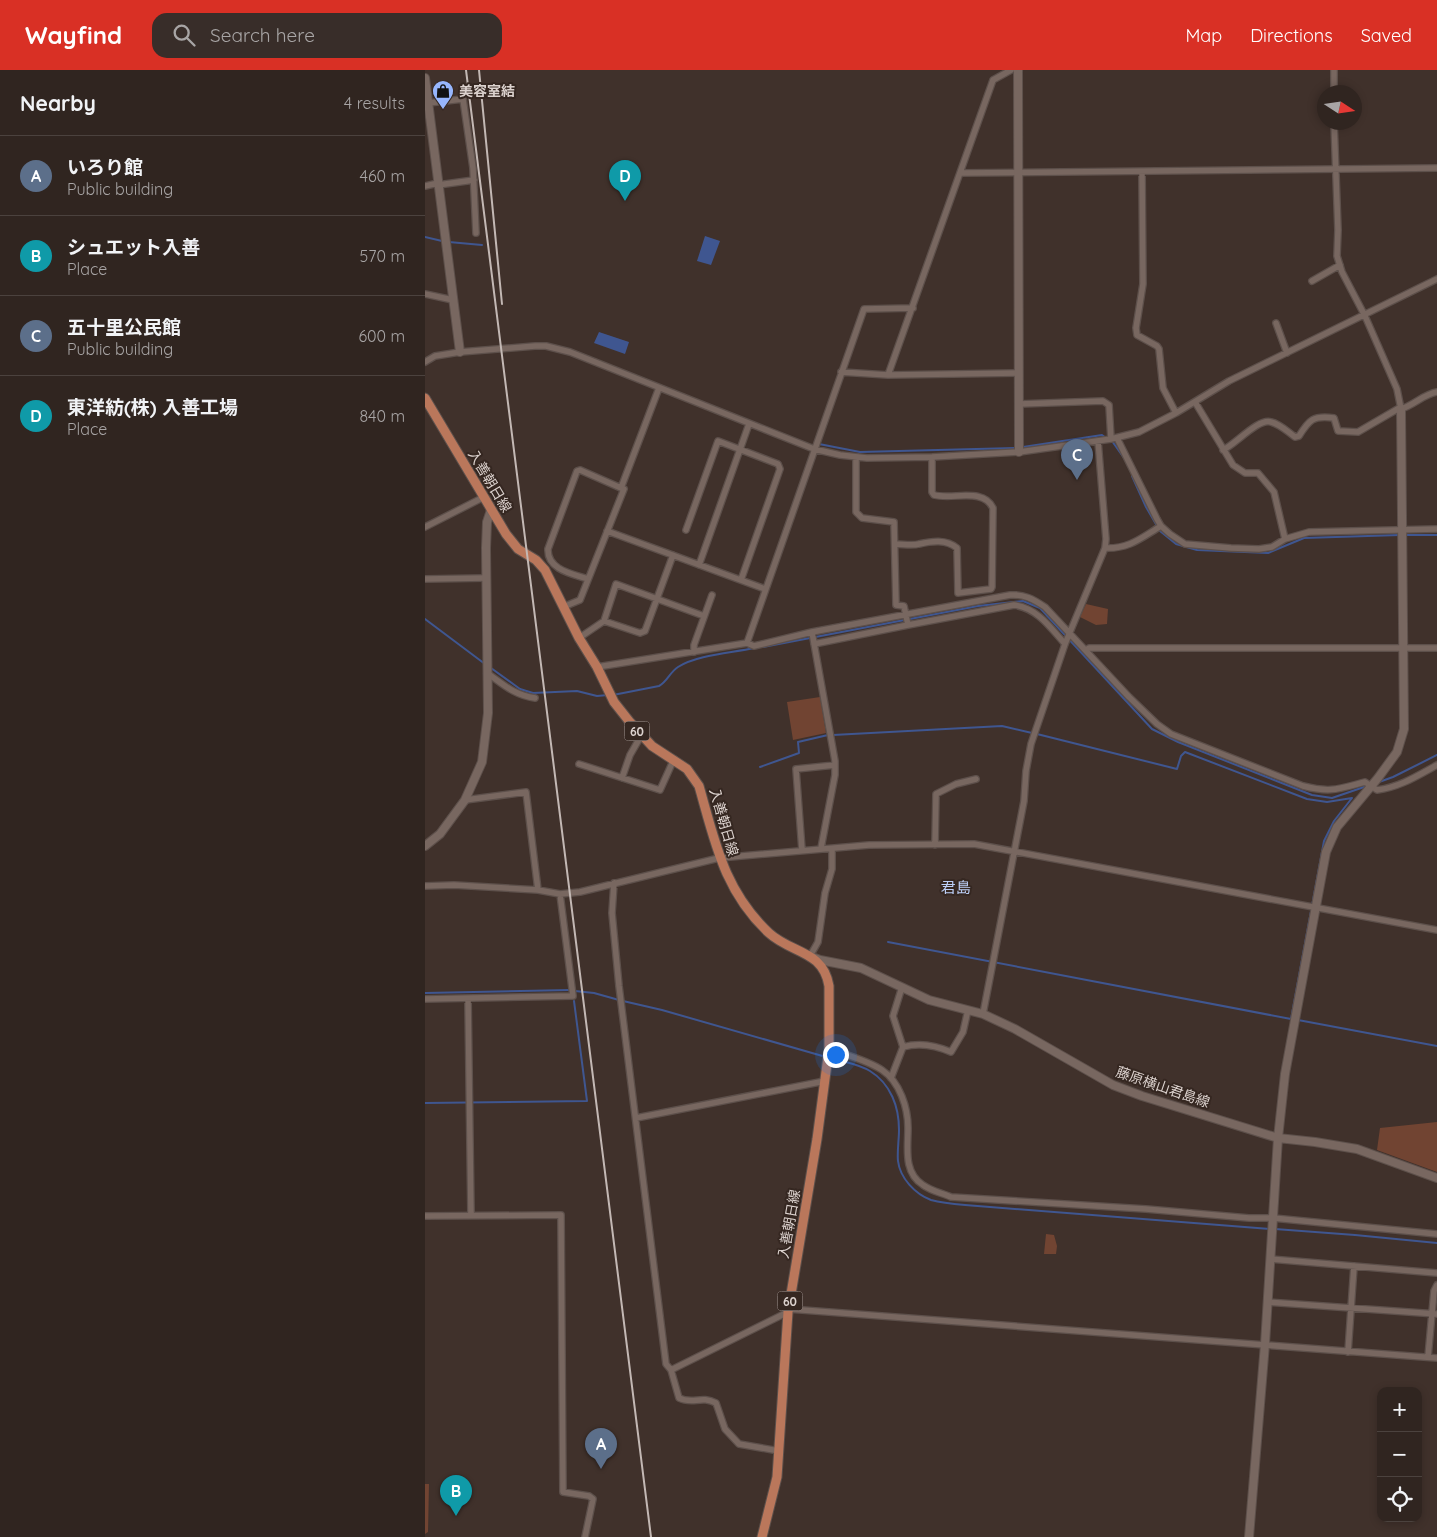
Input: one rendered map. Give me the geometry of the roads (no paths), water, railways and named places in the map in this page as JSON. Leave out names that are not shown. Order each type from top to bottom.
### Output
[{"type":"main road","name":"入善朝日線","points":[[425,398],[506,534],[519,549],[537,560],[545,570],[614,702],[641,736],[652,746],[687,768],[699,786],[719,858],[724,870],[750,913],[776,939],[818,962],[828,977],[829,1049],[817,1139],[788,1310],[777,1477],[761,1537]]},
{"type":"street","points":[[888,375],[993,80],[1011,70]]},
{"type":"street","points":[[1017,70],[1019,452]]},
{"type":"street","points":[[1334,70],[1334,85]]},
{"type":"street","points":[[425,78],[427,109],[460,352]]},
{"type":"street","points":[[427,109],[463,99],[474,180],[476,233]]},
{"type":"street","points":[[1249,1537],[1265,1344],[1278,1138],[1285,1074],[1326,852],[1337,827],[1397,752],[1404,729],[1401,408],[1397,389],[1337,256],[1335,130]]},
{"type":"street","points":[[960,173],[1437,168]]},
{"type":"street","points":[[1142,172],[1143,284],[1136,328],[1137,335],[1159,349],[1163,388],[1176,413]]},
{"type":"street","points":[[425,186],[474,180]]},
{"type":"street","points":[[1312,281],[1340,265]]},
{"type":"street","points":[[425,362],[435,356],[460,352],[546,346],[570,352],[814,449],[840,455],[867,458],[932,457],[1019,452],[1098,441],[1139,432],[1176,413],[1229,381],[1365,316],[1437,279]]},
{"type":"street","points":[[425,294],[453,300]]},
{"type":"street","points":[[747,643],[863,309],[913,308]]},
{"type":"street","points":[[1276,323],[1287,353]]},
{"type":"street","points":[[841,372],[888,375],[1018,373]]},
{"type":"street","points":[[621,488],[659,388]]},
{"type":"street","points":[[1223,450],[1260,423],[1267,421],[1273,422],[1295,437],[1299,436],[1307,423],[1314,418],[1326,417],[1334,418],[1338,431],[1358,432],[1401,408],[1410,406],[1431,393],[1437,392]]},
{"type":"street","points":[[1019,404],[1103,401],[1109,405],[1114,438],[1161,526],[1185,544],[1259,548],[1272,547],[1285,539],[1309,532],[1437,530]]},
{"type":"street","points":[[1195,402],[1233,465],[1245,473],[1258,473],[1274,492],[1285,539]]},
{"type":"street","points":[[699,565],[749,424]]},
{"type":"street","points":[[686,530],[718,441],[778,464],[780,469],[741,580]]},
{"type":"street","points":[[983,1014],[1024,802],[1026,771],[1031,744],[1065,644],[1105,548],[1106,539],[1098,441]]},
{"type":"street","points":[[856,457],[856,512],[862,518],[894,522],[896,605],[904,606],[909,625]]},
{"type":"street","points":[[895,544],[919,544],[925,541],[940,541],[955,546],[957,548],[959,593],[992,587],[993,508],[990,502],[979,496],[934,495],[932,492],[932,457]]},
{"type":"street","points":[[563,607],[580,600],[624,489],[580,470],[577,471],[548,550],[548,555],[555,567],[588,579]]},
{"type":"street","points":[[425,527],[484,498]]},
{"type":"street","points":[[425,846],[440,834],[465,800],[482,762],[488,713],[487,522],[491,510]]},
{"type":"street","points":[[1105,548],[1121,548],[1129,545],[1161,526]]},
{"type":"street","points":[[607,531],[765,589]]},
{"type":"street","points":[[603,621],[640,633],[645,631],[673,555]]},
{"type":"street","points":[[425,579],[487,578]]},
{"type":"street","points":[[579,638],[603,621],[616,584],[704,616]]},
{"type":"street","points":[[694,652],[694,645],[712,595]]},
{"type":"street","points":[[597,667],[747,643],[754,646],[812,632],[1010,595],[1020,595],[1032,599],[1045,607],[1136,704],[1157,724],[1171,734],[1303,786],[1322,791],[1336,790],[1365,782],[1377,790],[1391,788],[1408,782],[1437,765]]},
{"type":"street","points":[[814,644],[1014,605],[1031,609],[1038,614],[1065,644]]},
{"type":"street","points":[[812,632],[835,765],[835,775],[821,848]]},
{"type":"street","points":[[1086,650],[1089,648],[1437,648]]},
{"type":"street","points":[[487,673],[514,692],[522,696],[535,698]]},
{"type":"street","points":[[622,778],[630,755],[641,736]]},
{"type":"street","points":[[579,764],[660,790],[674,759]]},
{"type":"street","points":[[803,850],[796,769],[835,765]]},
{"type":"street","points":[[935,845],[935,794],[956,784],[975,779]]},
{"type":"street","points":[[465,800],[525,792],[537,890]]},
{"type":"street","points":[[425,886],[454,885],[537,890],[559,894],[580,892],[719,858],[869,845],[974,844],[1437,930]]},
{"type":"street","points":[[810,956],[818,942],[825,893],[832,869],[831,849]]},
{"type":"street","points":[[614,883],[612,913],[619,986],[666,1364],[671,1370],[679,1398],[685,1401],[708,1399],[716,1404],[725,1429],[739,1444],[779,1451]]},
{"type":"street","points":[[425,999],[573,996],[559,894]]},
{"type":"street","name":"藤原横山君島線","points":[[810,956],[820,960],[861,968],[929,1000],[983,1014],[1015,1029],[1113,1085],[1278,1138],[1315,1142],[1357,1150],[1437,1178]]},
{"type":"street","points":[[891,1078],[903,1048],[893,1016],[902,987]]},
{"type":"street","points":[[468,999],[471,1215]]},
{"type":"street","points":[[903,1048],[914,1044],[935,1045],[951,1052],[963,1032],[968,1010]]},
{"type":"street","points":[[829,1049],[883,1071],[897,1085],[903,1098],[908,1125],[907,1160],[910,1170],[921,1184],[951,1196],[1249,1218],[1273,1218],[1437,1234]]},
{"type":"street","points":[[636,1118],[825,1080]]},
{"type":"street","points":[[425,1216],[561,1215],[563,1492],[593,1498],[585,1537]]},
{"type":"street","points":[[1270,1259],[1437,1273]]},
{"type":"street","points":[[1348,1352],[1354,1266]]},
{"type":"street","points":[[1429,1357],[1435,1313],[1434,1291],[1437,1285]]},
{"type":"street","points":[[1267,1302],[1435,1313]]},
{"type":"street","points":[[671,1370],[788,1310],[1437,1358]]},
{"type":"water","points":[[705,236],[720,241],[711,265],[697,261]]},
{"type":"water","points":[[599,332],[629,342],[625,354],[594,343]]},
{"type":"waterway","points":[[425,237],[442,241]]},
{"type":"waterway","points":[[449,242],[482,245]]},
{"type":"waterway","points":[[1023,447],[1102,435],[1106,438]]},
{"type":"waterway","points":[[1112,441],[1124,458]]},
{"type":"waterway","points":[[819,444],[860,452],[1015,448]]},
{"type":"waterway","points":[[1132,476],[1146,507],[1160,531],[1176,544],[1197,550],[1268,553],[1304,538],[1400,535]]},
{"type":"waterway","points":[[1405,535],[1437,535]]},
{"type":"waterway","points":[[763,647],[978,606],[1023,601],[1040,608],[1152,729],[1178,742],[1312,795],[1332,798],[1367,786]]},
{"type":"waterway","points":[[425,619],[485,664]]},
{"type":"waterway","points":[[613,695],[659,686],[678,667],[686,663],[715,655],[754,648]]},
{"type":"waterway","points":[[491,668],[520,689],[533,693],[577,691],[597,696],[608,695]]},
{"type":"waterway","points":[[833,735],[1002,726],[1032,733]]},
{"type":"waterway","points":[[1037,734],[1177,769],[1181,756],[1185,752],[1307,799],[1327,802],[1352,798],[1334,821],[1324,841],[1291,1019]]},
{"type":"waterway","points":[[760,767],[799,753],[798,742],[828,735]]},
{"type":"waterway","points":[[1379,782],[1437,755]]},
{"type":"waterway","points":[[888,942],[1291,1019]]},
{"type":"waterway","points":[[425,993],[570,990]]},
{"type":"waterway","points":[[575,991],[594,993],[619,1000]]},
{"type":"waterway","points":[[425,1103],[587,1101],[574,1001]]},
{"type":"waterway","points":[[623,1001],[662,1010],[826,1057]]},
{"type":"waterway","points":[[1298,1020],[1437,1046]]},
{"type":"waterway","points":[[831,1058],[870,1071],[888,1089],[899,1121],[899,1167],[909,1185],[919,1194],[931,1200],[961,1205],[1270,1229]]},
{"type":"waterway","points":[[1275,1229],[1437,1243]]},
{"type":"railway","points":[[466,70],[651,1537]]},
{"type":"railway","points":[[479,70],[502,304]]},
{"type":"place","name":"美容室結","points":[[443,110]]},
{"type":"place","name":"東洋紡(株) 入善工場","points":[[625,201]]},
{"type":"place","name":"五十里公民館","points":[[1077,480]]},
{"type":"place","name":"いろり館","points":[[601,1469]]},
{"type":"place","name":"シュエット入善","points":[[456,1516]]},
{"type":"district","name":"君島","points":[[956,887]]}]
